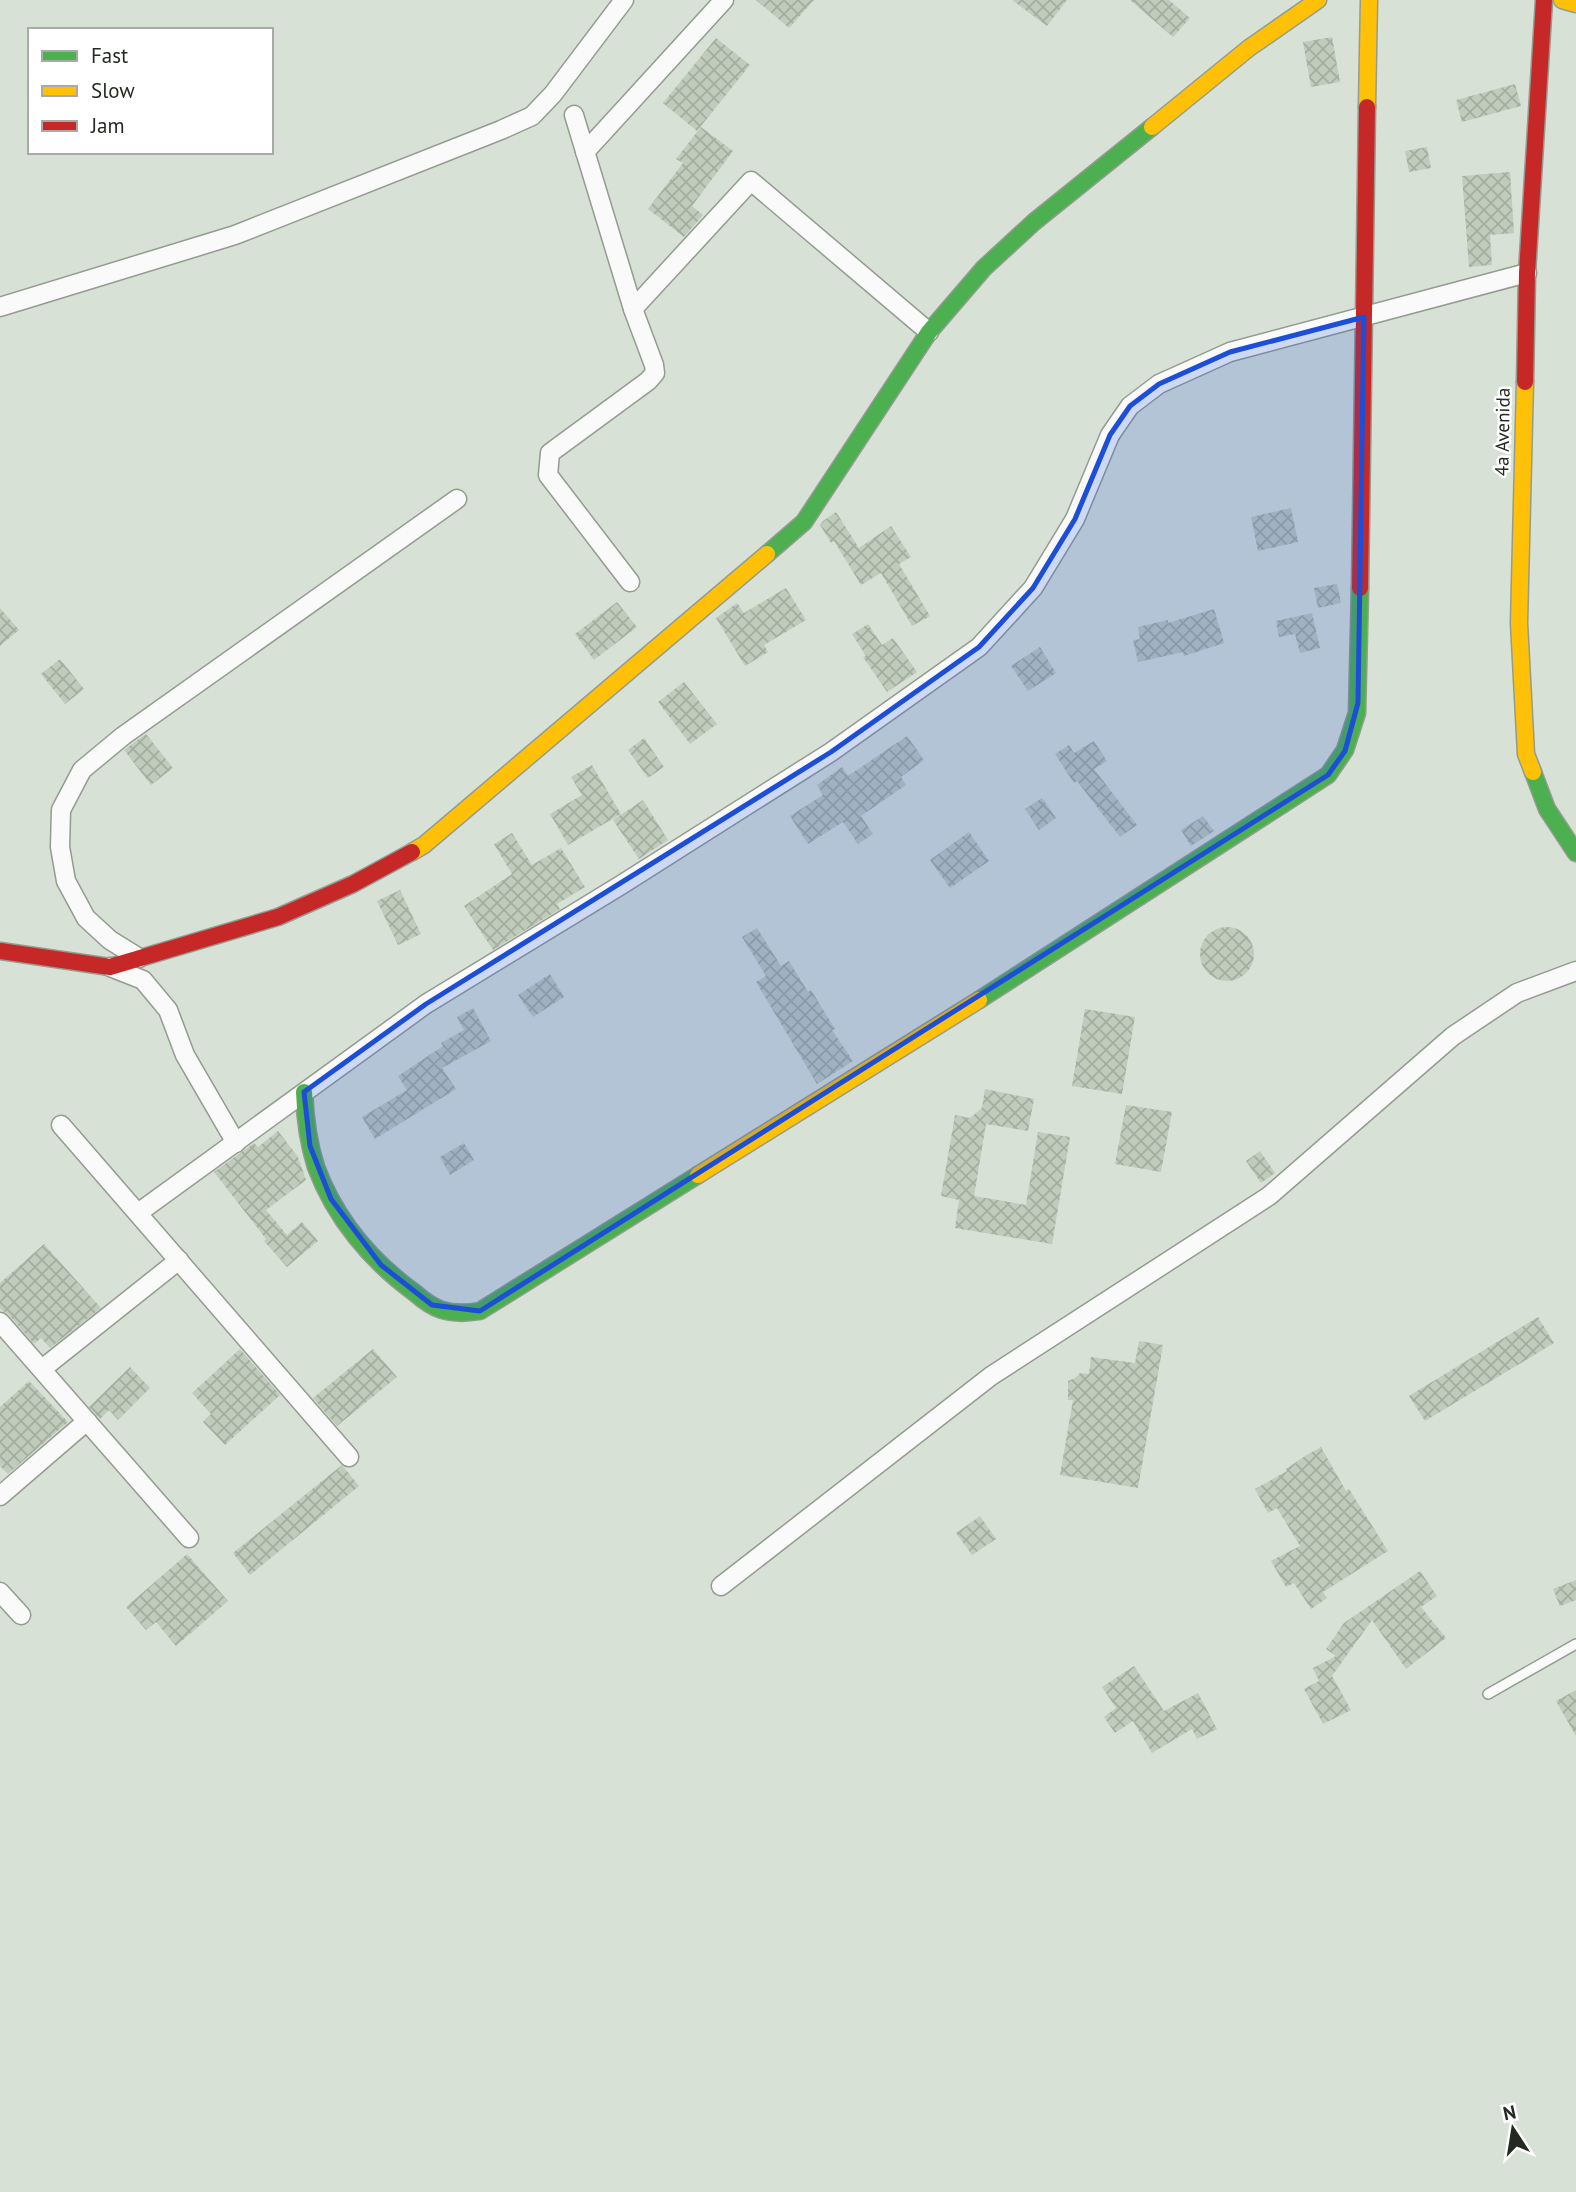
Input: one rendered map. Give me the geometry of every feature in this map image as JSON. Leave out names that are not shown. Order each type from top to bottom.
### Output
[{"type":"street","points":[[0,307],[235,234],[531,116],[553,94],[624,0]]},
{"type":"street","points":[[585,152],[724,0]]},
{"type":"street","points":[[110,967],[278,917],[354,884],[424,845],[804,522],[929,332],[984,268],[1034,222],[1250,48],[1318,0]]},
{"type":"street","points":[[304,1092],[305,1119],[320,1173],[331,1199],[362,1245],[401,1283],[432,1305],[453,1312],[480,1311],[1014,978],[1328,775],[1351,738],[1358,703],[1369,0]]},
{"type":"street","name":"4a Avenida","points":[[1544,0],[1527,272],[1519,623],[1526,754],[1547,809],[1576,853]]},
{"type":"street","points":[[1562,0],[1576,4]]},
{"type":"street","points":[[574,115],[633,309],[654,365],[654,373],[648,381],[550,453],[548,475],[630,582]]},
{"type":"street","points":[[633,309],[751,181],[929,332]]},
{"type":"street","points":[[138,1213],[426,1003],[621,885],[831,752],[979,647],[1033,588],[1075,519],[1110,435],[1130,406],[1158,384],[1230,352],[1527,272]]},
{"type":"street","points":[[139,958],[110,940],[86,918],[66,881],[60,847],[61,810],[82,770],[123,736],[457,499]]},
{"type":"street","points":[[0,951],[110,967],[142,980],[168,1010],[184,1055],[236,1143]]},
{"type":"street","points":[[721,1586],[991,1376],[1269,1196],[1453,1036],[1517,993],[1576,971]]},
{"type":"street","points":[[61,1125],[349,1457]]},
{"type":"street","points":[[42,1369],[179,1260]]},
{"type":"street","points":[[0,1322],[188,1538]]},
{"type":"street","points":[[0,1496],[87,1422]]},
{"type":"street","points":[[0,1592],[21,1615]]},
{"type":"lane","points":[[1488,1694],[1576,1644]]},
{"type":"highlighted area","points":[[1364,317],[1358,703],[1345,751],[1328,775],[480,1311],[432,1305],[381,1265],[331,1199],[310,1146],[304,1092],[426,1004],[831,752],[979,647],[1033,588],[1075,519],[1110,435],[1130,406],[1159,384],[1230,352]]},
{"type":"building","points":[[756,0],[814,0],[789,28]]},
{"type":"building","points":[[1012,0],[1067,0],[1047,26]]},
{"type":"building","points":[[1130,0],[1169,0],[1190,18],[1173,37]]},
{"type":"building","points":[[1332,37],[1340,82],[1311,87],[1303,42]]},
{"type":"building","points":[[716,38],[750,65],[697,131],[663,103]]},
{"type":"building","points":[[1515,84],[1521,106],[1462,122],[1456,100]]},
{"type":"building","points":[[701,127],[733,151],[692,206],[703,215],[684,237],[648,209],[683,163],[676,159]]},
{"type":"building","points":[[1427,147],[1431,168],[1409,172],[1405,151]]},
{"type":"building","points":[[1510,172],[1514,233],[1490,235],[1492,265],[1469,267],[1462,176]]},
{"type":"building","points":[[1291,508],[1298,542],[1258,551],[1251,517]]},
{"type":"building","points":[[836,512],[859,548],[891,526],[911,557],[899,564],[930,616],[912,626],[881,573],[861,585],[834,541],[831,543],[820,525]]},
{"type":"building","points":[[1337,584],[1341,603],[1318,608],[1314,588]]},
{"type":"building","points":[[786,588],[806,620],[764,645],[768,652],[745,666],[716,618],[737,603],[744,613]]},
{"type":"building","points":[[617,602],[637,627],[594,660],[575,634]]},
{"type":"building","points":[[0,608],[19,630],[0,646]]},
{"type":"building","points":[[1214,609],[1224,643],[1184,656],[1183,652],[1138,662],[1133,640],[1140,639],[1138,627],[1168,620],[1168,623]]},
{"type":"building","points":[[1312,613],[1320,648],[1300,653],[1295,634],[1279,637],[1276,621]]},
{"type":"building","points":[[868,624],[882,645],[893,638],[917,672],[887,692],[863,657],[866,656],[852,634]]},
{"type":"building","points":[[1040,647],[1056,673],[1028,691],[1011,666]]},
{"type":"building","points":[[60,659],[84,689],[65,704],[41,674]]},
{"type":"building","points":[[684,682],[717,724],[690,744],[658,702]]},
{"type":"building","points":[[146,734],[173,768],[151,785],[124,750]]},
{"type":"building","points":[[907,736],[924,760],[901,777],[906,785],[861,816],[873,834],[858,844],[843,822],[808,844],[790,816],[823,795],[817,785],[842,767],[848,776]]},
{"type":"building","points":[[644,738],[664,767],[648,778],[628,750]]},
{"type":"building","points":[[1094,741],[1107,761],[1094,769],[1137,825],[1120,837],[1077,781],[1074,783],[1055,754],[1069,745],[1074,753]]},
{"type":"building","points":[[592,765],[621,814],[568,845],[550,814],[582,795],[571,777]]},
{"type":"building","points":[[1042,798],[1056,818],[1039,830],[1025,809]]},
{"type":"building","points":[[643,800],[668,840],[639,859],[613,820]]},
{"type":"building","points":[[1203,816],[1214,831],[1191,846],[1181,830]]},
{"type":"building","points":[[969,832],[989,861],[950,888],[930,860]]},
{"type":"building","points":[[512,833],[532,865],[561,848],[585,887],[557,904],[560,909],[493,950],[464,906],[512,874],[494,844]]},
{"type":"building","points":[[400,890],[421,934],[398,945],[377,901]]},
{"type":"building","points":[[1227,927],[1246,935],[1254,954],[1246,973],[1227,981],[1208,973],[1200,954],[1208,935]]},
{"type":"building","points":[[757,928],[781,966],[789,961],[808,992],[811,990],[835,1029],[832,1030],[853,1061],[817,1084],[756,982],[766,976],[742,937]]},
{"type":"building","points":[[550,974],[564,997],[533,1017],[518,995]]},
{"type":"building","points":[[473,1008],[491,1041],[442,1068],[456,1089],[375,1139],[362,1117],[407,1090],[398,1076],[443,1046],[441,1043],[464,1030],[457,1017]]},
{"type":"building","points":[[1085,1009],[1135,1017],[1122,1094],[1072,1086]]},
{"type":"building","points":[[985,1089],[1034,1099],[1028,1131],[986,1124],[974,1196],[1026,1205],[1038,1132],[1070,1137],[1052,1244],[955,1228],[959,1200],[941,1196],[955,1115],[970,1118],[982,1108]]},
{"type":"building","points":[[1126,1105],[1172,1112],[1161,1172],[1115,1164]]},
{"type":"building","points":[[278,1131],[298,1157],[306,1180],[266,1210],[287,1235],[302,1222],[318,1241],[287,1267],[264,1241],[266,1239],[214,1172],[254,1143],[258,1147]]},
{"type":"building","points":[[464,1143],[474,1160],[450,1175],[440,1157]]},
{"type":"building","points":[[1260,1151],[1275,1173],[1261,1183],[1246,1161]]},
{"type":"building","points":[[44,1244],[101,1308],[50,1348],[41,1338],[34,1344],[9,1315],[0,1309],[0,1283]]},
{"type":"building","points":[[1538,1317],[1554,1343],[1425,1421],[1409,1396]]},
{"type":"building","points":[[1139,1341],[1163,1345],[1138,1488],[1060,1475],[1073,1400],[1068,1400],[1068,1381],[1080,1373],[1089,1374],[1091,1357],[1135,1363]]},
{"type":"building","points":[[240,1349],[280,1395],[225,1445],[203,1422],[211,1414],[192,1393]]},
{"type":"building","points":[[373,1349],[397,1377],[337,1426],[313,1398]]},
{"type":"building","points":[[130,1367],[150,1388],[118,1420],[109,1410],[100,1419],[89,1407]]},
{"type":"building","points":[[29,1381],[68,1422],[8,1474],[0,1466],[0,1407]]},
{"type":"building","points":[[1321,1447],[1346,1491],[1349,1489],[1388,1551],[1323,1592],[1327,1598],[1311,1609],[1294,1583],[1286,1587],[1271,1561],[1300,1546],[1277,1508],[1268,1513],[1255,1489]]},
{"type":"building","points":[[342,1465],[359,1486],[250,1575],[233,1553]]},
{"type":"building","points":[[980,1516],[996,1539],[972,1555],[956,1533]]},
{"type":"building","points":[[187,1554],[228,1601],[176,1646],[156,1622],[146,1630],[126,1607]]},
{"type":"building","points":[[1420,1571],[1437,1596],[1421,1607],[1446,1638],[1406,1669],[1372,1620],[1332,1676],[1351,1710],[1323,1724],[1304,1689],[1319,1681],[1313,1668],[1336,1656],[1326,1649],[1344,1623]]},
{"type":"building","points":[[1576,1580],[1576,1600],[1560,1606],[1553,1589]]},
{"type":"building","points":[[1134,1666],[1164,1711],[1198,1693],[1217,1729],[1197,1739],[1192,1729],[1152,1753],[1133,1721],[1115,1733],[1104,1717],[1116,1708],[1102,1687]]},
{"type":"building","points":[[1576,1690],[1576,1736],[1556,1701]]},
{"type":"traffic: fast","points":[[767,554],[804,522],[929,332],[984,268],[1034,222],[1152,127]]},
{"type":"traffic: fast","points":[[979,1000],[1328,775],[1345,750],[1357,713],[1360,588]]},
{"type":"traffic: fast","points":[[1533,772],[1547,809],[1576,853]]},
{"type":"traffic: fast","points":[[304,1092],[307,1130],[316,1167],[344,1221],[369,1253],[384,1267],[428,1303],[447,1311],[480,1311],[698,1175]]},
{"type":"traffic: slow","points":[[1152,127],[1249,48],[1318,0]]},
{"type":"traffic: slow","points":[[1367,107],[1369,0]]},
{"type":"traffic: slow","points":[[1562,0],[1576,4]]},
{"type":"traffic: slow","points":[[1525,382],[1519,623],[1526,754],[1533,772]]},
{"type":"traffic: slow","points":[[412,852],[424,845],[767,554]]},
{"type":"traffic: slow","points":[[698,1175],[979,1000]]},
{"type":"traffic: jam","points":[[1525,382],[1527,273],[1544,0]]},
{"type":"traffic: jam","points":[[1360,588],[1367,107]]},
{"type":"traffic: jam","points":[[0,951],[110,967],[278,917],[353,884],[412,852]]}]
